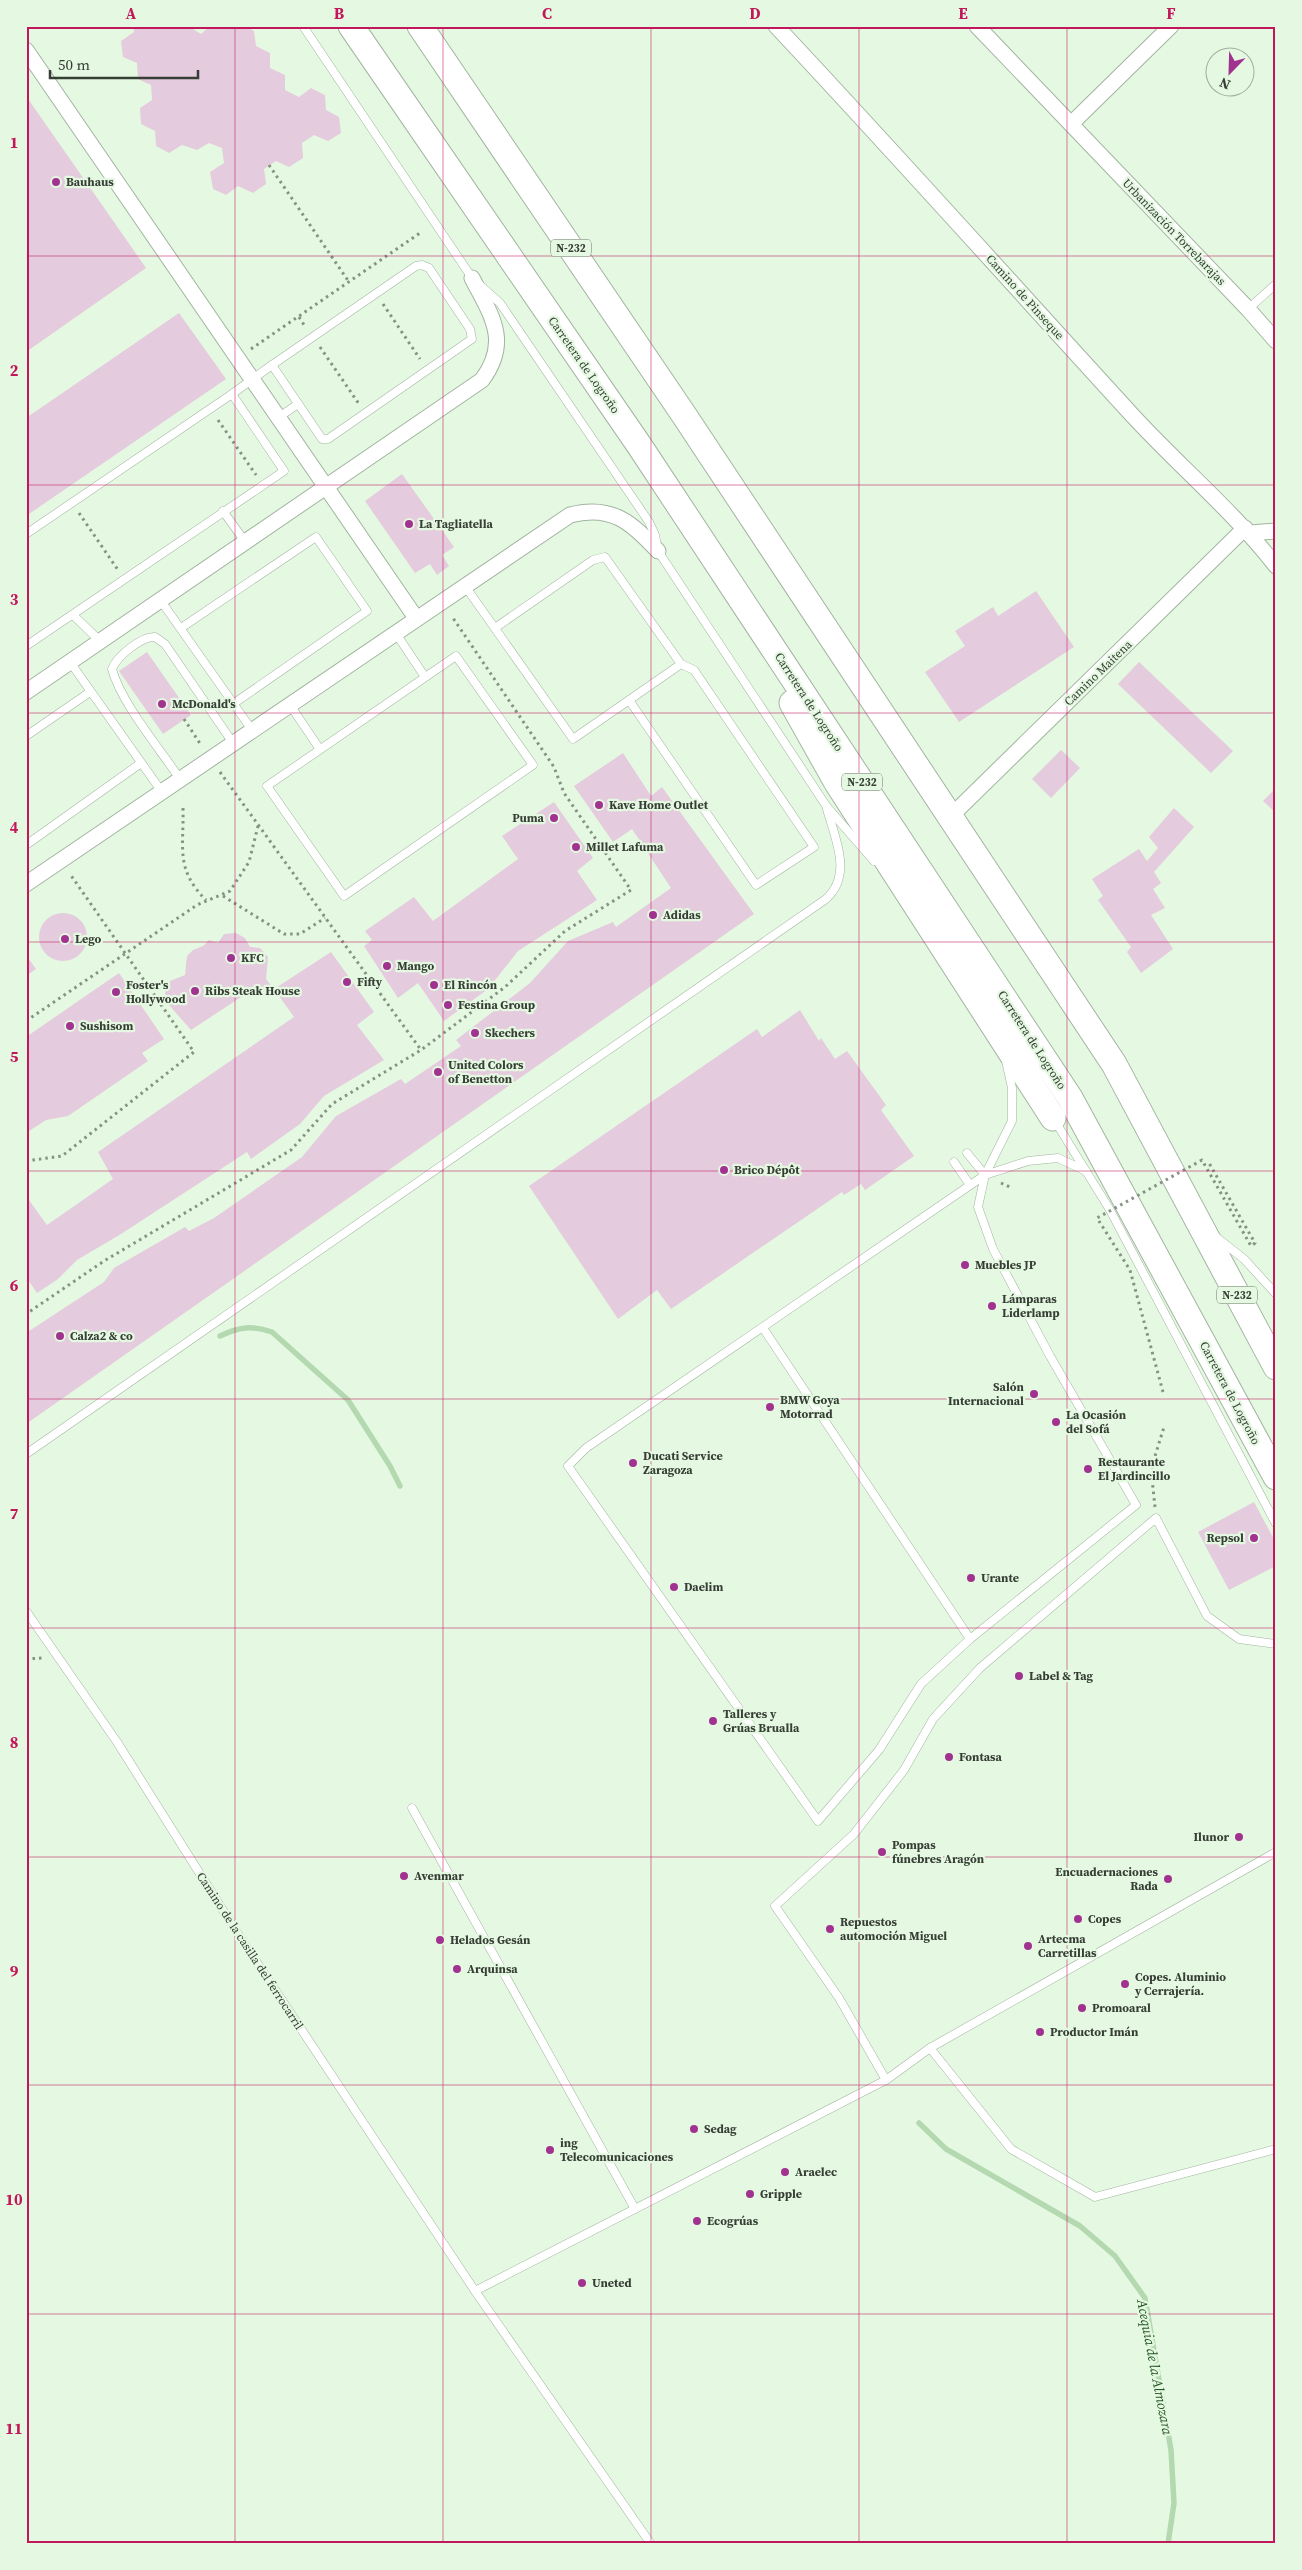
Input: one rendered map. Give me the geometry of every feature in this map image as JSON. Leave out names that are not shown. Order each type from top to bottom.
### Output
[{"type":"highway","points":[[346,26],[409,112]]},
{"type":"highway","name":"Carretera de Logroño","points":[[351,26],[639,444],[1070,1098],[1276,1477]]},
{"type":"highway","name":"N-232","points":[[420,26],[684,415],[1114,1064],[1276,1367]]},
{"type":"highway","points":[[425,26],[458,82]]},
{"type":"highway","points":[[772,647],[786,694],[837,783],[1054,1118]]},
{"type":"street","name":"Camino de Pinseque","points":[[776,26],[915,174],[1134,418],[1248,530],[1269,548],[1276,566]]},
{"type":"street","name":"Urbanización Torrebarajas","points":[[977,26],[1248,309],[1276,341]]},
{"type":"street","points":[[1071,124],[1170,26]]},
{"type":"street","points":[[26,50],[254,379],[416,618]]},
{"type":"street","points":[[26,692],[482,380],[490,369],[496,355],[497,329],[472,278]]},
{"type":"street","points":[[26,884],[465,586],[556,522],[581,512],[607,513],[623,519],[636,528],[658,551]]},
{"type":"street","points":[[1248,530],[1276,531]]},
{"type":"street","name":"Camino Maitena","points":[[950,817],[1248,530]]},
{"type":"lane","points":[[303,26],[472,278],[500,303],[649,522],[655,535],[658,551],[827,807],[880,870]]},
{"type":"lane","points":[[26,534],[416,266],[422,265],[429,268],[470,329],[472,339],[364,412],[328,439],[322,439],[272,365]]},
{"type":"lane","points":[[1248,309],[1276,284]]},
{"type":"lane","points":[[26,646],[284,471],[232,394]]},
{"type":"lane","points":[[279,417],[298,404]]},
{"type":"lane","points":[[223,512],[246,543]]},
{"type":"lane","points":[[181,628],[316,537],[367,611],[233,704]]},
{"type":"lane","points":[[495,628],[593,560],[605,557],[681,664],[694,670],[814,847],[756,885],[629,700]]},
{"type":"lane","points":[[465,586],[573,739],[681,664]]},
{"type":"lane","points":[[161,601],[252,730]]},
{"type":"lane","points":[[72,615],[100,642]]},
{"type":"lane","points":[[395,632],[425,677]]},
{"type":"lane","points":[[180,779],[136,716],[122,692],[112,669],[118,658],[146,638],[156,637],[165,644],[233,743]]},
{"type":"lane","points":[[456,656],[533,765],[344,896],[267,786],[319,748],[456,656]]},
{"type":"lane","points":[[70,662],[162,792]]},
{"type":"lane","points":[[26,736],[90,692]]},
{"type":"lane","points":[[290,704],[319,748]]},
{"type":"lane","points":[[26,845],[141,763]]},
{"type":"lane","points":[[26,1454],[826,899],[835,890],[842,864],[827,807]]},
{"type":"lane","points":[[929,942],[1005,1058],[1054,1118],[1087,1171],[1196,1370],[1276,1524]]},
{"type":"lane","points":[[1005,1058],[1012,1088],[1012,1121],[985,1175],[978,1207],[993,1249],[1050,1356],[1136,1505],[970,1639],[921,1684],[879,1750],[818,1821],[568,1466],[586,1448],[985,1175],[1028,1161],[1058,1158],[1087,1171]]},
{"type":"lane","points":[[966,1153],[985,1175]]},
{"type":"lane","points":[[954,1162],[970,1185]]},
{"type":"lane","points":[[1199,1224],[1244,1259],[1276,1294]]},
{"type":"lane","points":[[763,1328],[970,1639]]},
{"type":"lane","points":[[886,2080],[839,1998],[775,1906],[854,1834],[904,1770],[933,1719],[980,1668],[1156,1518],[1207,1616],[1239,1639],[1276,1644]]},
{"type":"lane","name":"Camino de la casilla del ferrocarril","points":[[26,1611],[118,1742],[234,1928],[475,2291],[651,2544]]},
{"type":"lane","points":[[412,1808],[634,2209]]},
{"type":"lane","points":[[475,2291],[886,2080],[930,2048],[1276,1852]]},
{"type":"lane","points":[[930,2048],[1011,2149],[1095,2197],[1276,2149]]},
{"type":"path","points":[[269,165],[349,282]]},
{"type":"path","points":[[249,351],[420,233]]},
{"type":"path","points":[[361,274],[427,370]]},
{"type":"path","points":[[298,317],[364,412]]},
{"type":"path","points":[[72,503],[124,579]]},
{"type":"path","points":[[26,1308],[29,1312],[104,1262],[291,1150],[332,1104],[421,1050],[505,987],[565,931],[631,890],[564,793],[554,766],[453,618]]},
{"type":"path","points":[[184,719],[204,749]]},
{"type":"path","points":[[217,768],[421,1050]]},
{"type":"path","points":[[184,808],[181,839],[182,861],[187,876],[195,889],[206,900]]},
{"type":"path","points":[[26,1021],[197,904],[223,896],[230,891],[249,862],[258,825]]},
{"type":"path","points":[[26,1160],[62,1156],[194,1052],[70,874]]},
{"type":"path","points":[[223,896],[284,934],[300,934],[325,918]]},
{"type":"path","points":[[1163,1392],[1130,1270],[1097,1218],[1202,1160],[1251,1246],[1255,1243],[1209,1164]]},
{"type":"path","points":[[1156,1518],[1151,1469],[1164,1427]]},
{"type":"building","points":[[134,26],[188,26],[201,34],[210,26],[245,26],[254,31],[256,46],[270,53],[270,68],[285,75],[285,90],[299,97],[311,88],[325,95],[326,110],[339,117],[341,133],[328,141],[314,135],[302,143],[303,158],[289,167],[276,161],[264,169],[266,184],[253,193],[238,186],[226,195],[213,189],[210,172],[224,163],[222,148],[209,143],[197,150],[182,145],[169,153],[156,146],[155,131],[141,124],[140,108],[152,100],[151,85],[138,79],[137,63],[123,57],[121,41],[134,32]]},
{"type":"building","name":"Bauhaus","points":[[26,96],[146,268],[26,352]]},
{"type":"building","points":[[179,313],[226,379],[26,516],[26,418]]},
{"type":"building","name":"La Tagliatella","points":[[402,474],[454,547],[442,555],[449,566],[437,575],[430,564],[415,573],[365,501]]},
{"type":"building","points":[[1036,591],[1074,647],[959,722],[925,672],[965,646],[955,631],[993,607],[998,616]]},
{"type":"building","name":"McDonald's","points":[[147,652],[191,715],[163,734],[119,671]]},
{"type":"building","points":[[1139,662],[1233,751],[1211,773],[1118,684]]},
{"type":"building","points":[[1061,750],[1080,768],[1051,798],[1032,779]]},
{"type":"building","points":[[623,753],[651,796],[662,787],[754,914],[26,1424],[26,1333],[104,1282],[114,1268],[185,1227],[189,1231],[214,1218],[302,1157],[336,1116],[401,1079],[405,1084],[461,1046],[456,1040],[530,983],[568,941],[613,922],[616,927],[671,888],[632,829],[613,842],[574,786]]},
{"type":"building","points":[[1276,788],[1276,813],[1263,801]]},
{"type":"building","points":[[554,802],[593,858],[577,871],[597,900],[518,951],[488,989],[444,1021],[418,983],[398,998],[364,946],[372,940],[365,931],[414,897],[433,921],[518,859],[502,836]]},
{"type":"building","points":[[1174,808],[1194,827],[1154,872],[1161,883],[1153,889],[1165,908],[1151,915],[1173,949],[1141,973],[1127,952],[1131,947],[1098,900],[1103,896],[1092,879],[1139,849],[1147,861],[1158,848],[1149,837]]},
{"type":"building","points":[[63,913],[72,915],[80,920],[85,928],[87,937],[85,946],[80,954],[72,959],[63,961],[54,959],[46,954],[41,946],[39,937],[41,928],[46,920],[54,915]]},
{"type":"building","points":[[236,933],[245,938],[250,947],[260,948],[268,957],[266,979],[274,989],[267,996],[258,986],[191,1030],[168,1004],[165,993],[166,985],[170,981],[185,975],[187,956],[193,950],[203,946],[209,940],[218,943],[224,934]]},
{"type":"building","points":[[331,952],[374,1012],[357,1025],[384,1060],[324,1096],[300,1124],[251,1159],[247,1152],[121,1234],[77,1260],[58,1279],[37,1293],[26,1277],[26,1196],[47,1225],[113,1179],[98,1152],[294,1017],[274,989]]},
{"type":"building","points":[[26,955],[36,969],[26,976]]},
{"type":"building","points":[[119,973],[164,1039],[142,1053],[148,1061],[68,1116],[46,1120],[26,1133],[26,1037]]},
{"type":"building","name":"Brico Dépôt","points":[[800,1010],[819,1041],[821,1038],[835,1059],[847,1051],[886,1105],[881,1110],[914,1156],[865,1190],[861,1184],[844,1195],[842,1192],[671,1309],[657,1290],[618,1319],[529,1186],[757,1029],[762,1037]]},
{"type":"building","points":[[1254,1502],[1276,1543],[1276,1566],[1229,1590],[1198,1532]]},
{"type":"waterway","name":"Acequia de la Almozara","points":[[220,1336],[246,1328],[258,1328],[272,1332],[348,1400],[390,1466],[400,1486]]},
{"type":"waterway","name":"Acequia de la Almozara","points":[[919,2123],[946,2149],[1080,2226],[1115,2256],[1145,2298],[1171,2450],[1174,2503],[1168,2544]]},
{"type":"place","name":"Bauhaus","points":[[56,182]]},
{"type":"place","name":"La Tagliatella","points":[[409,524]]},
{"type":"place","name":"McDonald's","points":[[162,704]]},
{"type":"place","name":"Kave Home Outlet","points":[[599,805]]},
{"type":"place","name":"Puma","points":[[554,818]]},
{"type":"place","name":"Millet Lafuma","points":[[576,847]]},
{"type":"place","name":"Adidas","points":[[653,915]]},
{"type":"place","name":"Lego","points":[[65,939]]},
{"type":"place","name":"KFC","points":[[231,958]]},
{"type":"place","name":"Mango","points":[[387,966]]},
{"type":"place","name":"Fifty","points":[[347,982]]},
{"type":"place","name":"El Rincón","points":[[434,985]]},
{"type":"place","name":"Ribs Steak House","points":[[195,991]]},
{"type":"place","name":"Foster's Hollywood","points":[[116,992]]},
{"type":"place","name":"Festina Group","points":[[448,1005]]},
{"type":"place","name":"Sushisom","points":[[70,1026]]},
{"type":"place","name":"Skechers","points":[[475,1033]]},
{"type":"place","name":"United Colors of Benetton","points":[[438,1072]]},
{"type":"place","name":"Brico Dépôt","points":[[724,1170]]},
{"type":"place","name":"Muebles JP","points":[[965,1265]]},
{"type":"place","name":"Lámparas Liderlamp","points":[[992,1306]]},
{"type":"place","name":"Calza2 & co","points":[[60,1336]]},
{"type":"place","name":"Salón Internacional","points":[[1034,1394]]},
{"type":"place","name":"BMW Goya Motorrad","points":[[770,1407]]},
{"type":"place","name":"La Ocasión del Sofá","points":[[1056,1422]]},
{"type":"place","name":"Ducati Service Zaragoza","points":[[633,1463]]},
{"type":"place","name":"Restaurante El Jardincillo","points":[[1088,1469]]},
{"type":"place","name":"Repsol","points":[[1254,1538]]},
{"type":"place","name":"Urante","points":[[971,1578]]},
{"type":"place","name":"Daelim","points":[[674,1587]]},
{"type":"place","name":"Label & Tag","points":[[1019,1676]]},
{"type":"place","name":"Talleres y Grúas Brualla","points":[[713,1721]]},
{"type":"place","name":"Fontasa","points":[[949,1757]]},
{"type":"place","name":"Ilunor","points":[[1239,1837]]},
{"type":"place","name":"Pompas fúnebres Aragón","points":[[882,1852]]},
{"type":"place","name":"Avenmar","points":[[404,1876]]},
{"type":"place","name":"Encuadernaciones Rada","points":[[1168,1879]]},
{"type":"place","name":"Copes","points":[[1078,1919]]},
{"type":"place","name":"Repuestos automoción Miguel","points":[[830,1929]]},
{"type":"place","name":"Helados Gesán","points":[[440,1940]]},
{"type":"place","name":"Artecma Carretillas","points":[[1028,1946]]},
{"type":"place","name":"Arquinsa","points":[[457,1969]]},
{"type":"place","name":"Copes. Aluminio y Cerrajería.","points":[[1125,1984]]},
{"type":"place","name":"Promoaral","points":[[1082,2008]]},
{"type":"place","name":"Productor Imán","points":[[1040,2032]]},
{"type":"place","name":"Sedag","points":[[694,2129]]},
{"type":"place","name":"ing Telecomunicaciones","points":[[550,2150]]},
{"type":"place","name":"Araelec","points":[[785,2172]]},
{"type":"place","name":"Gripple","points":[[750,2194]]},
{"type":"place","name":"Ecogrúas","points":[[697,2221]]},
{"type":"place","name":"Uneted","points":[[582,2283]]}]
